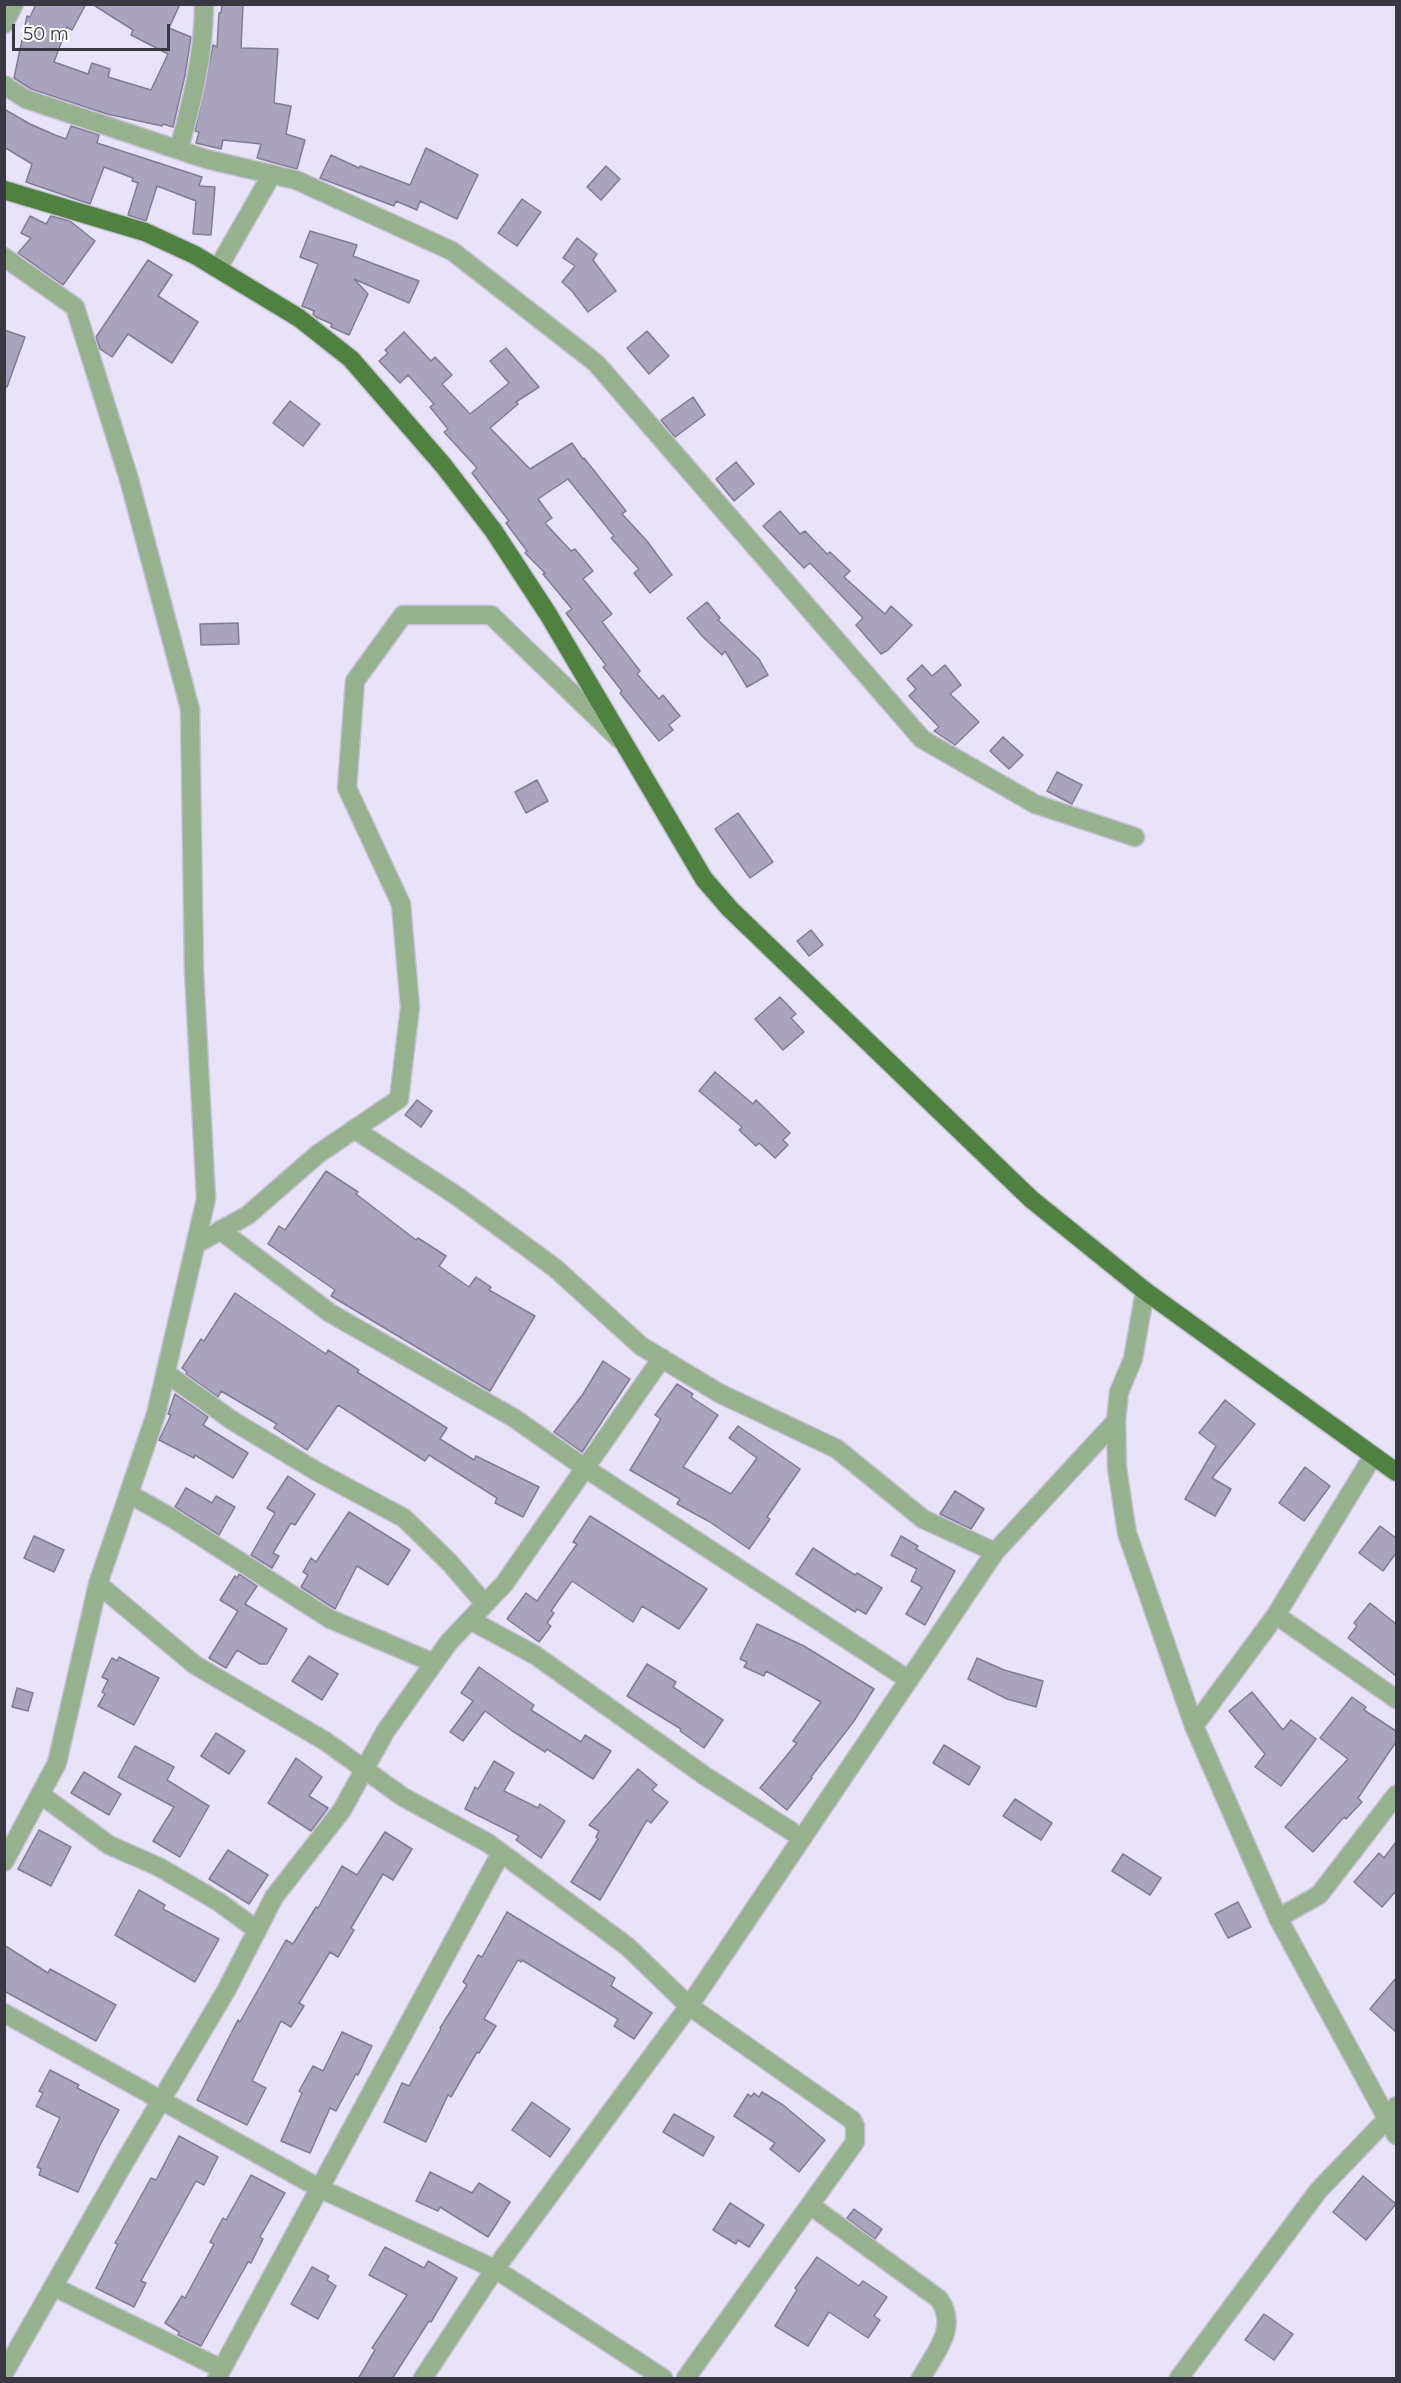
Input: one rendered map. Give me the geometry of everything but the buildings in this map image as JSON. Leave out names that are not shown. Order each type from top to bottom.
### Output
[{"type":"main road","points":[[4,190],[145,232],[218,268],[299,318],[351,359],[430,449],[493,530],[548,614],[704,879],[729,909],[1031,1199],[1145,1291],[1396,1472]]},
{"type":"street","points":[[4,24],[14,4]]},
{"type":"street","points":[[179,150],[195,91],[204,34],[204,4]]},
{"type":"street","points":[[4,85],[26,99],[206,159],[296,180],[453,251],[596,363],[922,739],[1035,804],[1135,837]]},
{"type":"street","points":[[218,268],[272,174]]},
{"type":"street","points":[[4,257],[75,307],[129,479],[190,709],[194,971],[206,1199],[156,1414],[98,1584],[57,1763],[4,1862]]},
{"type":"street","points":[[196,1244],[248,1215],[318,1154],[399,1099],[410,1007],[401,904],[347,788],[355,681],[403,615],[491,615],[625,745]]},
{"type":"street","points":[[354,1129],[458,1196],[555,1268],[641,1346],[719,1393],[837,1449],[922,1519],[995,1552]]},
{"type":"street","points":[[220,1230],[330,1313],[514,1418],[585,1468],[909,1680]]},
{"type":"street","points":[[1145,1291],[1133,1359],[1119,1392],[1116,1421],[1117,1468],[1127,1533],[1194,1726],[1278,1918],[1392,2112],[1396,2135]]},
{"type":"street","points":[[4,2373],[227,1989],[273,1897],[342,1810],[385,1732],[449,1642],[504,1584],[662,1358]]},
{"type":"street","points":[[166,1373],[233,1421],[315,1471],[404,1518],[450,1563],[485,1604]]},
{"type":"street","points":[[432,2376],[495,2269],[689,2006],[995,1552],[1116,1421]]},
{"type":"street","points":[[1194,1726],[1276,1615],[1373,1456]]},
{"type":"street","points":[[129,1494],[172,1518],[330,1619],[434,1664]]},
{"type":"street","points":[[98,1584],[195,1665],[325,1741],[403,1797],[488,1843],[628,1947],[689,2006],[847,2114],[852,2120],[856,2134],[855,2142],[686,2379]]},
{"type":"street","points":[[1276,1615],[1396,1699]]},
{"type":"street","points":[[470,1620],[535,1655],[705,1776],[802,1838]]},
{"type":"street","points":[[40,1794],[109,1845],[159,1867],[219,1902],[257,1930]]},
{"type":"street","points":[[1278,1918],[1319,1895],[1396,1795]]},
{"type":"street","points":[[54,2287],[220,2374],[501,1853]]},
{"type":"street","points":[[4,2013],[319,2188],[495,2269],[663,2379]]},
{"type":"street","points":[[1179,2379],[1318,2191],[1392,2112]]},
{"type":"street","points":[[810,2205],[939,2299],[944,2306],[948,2324],[946,2334],[921,2379]]}]
